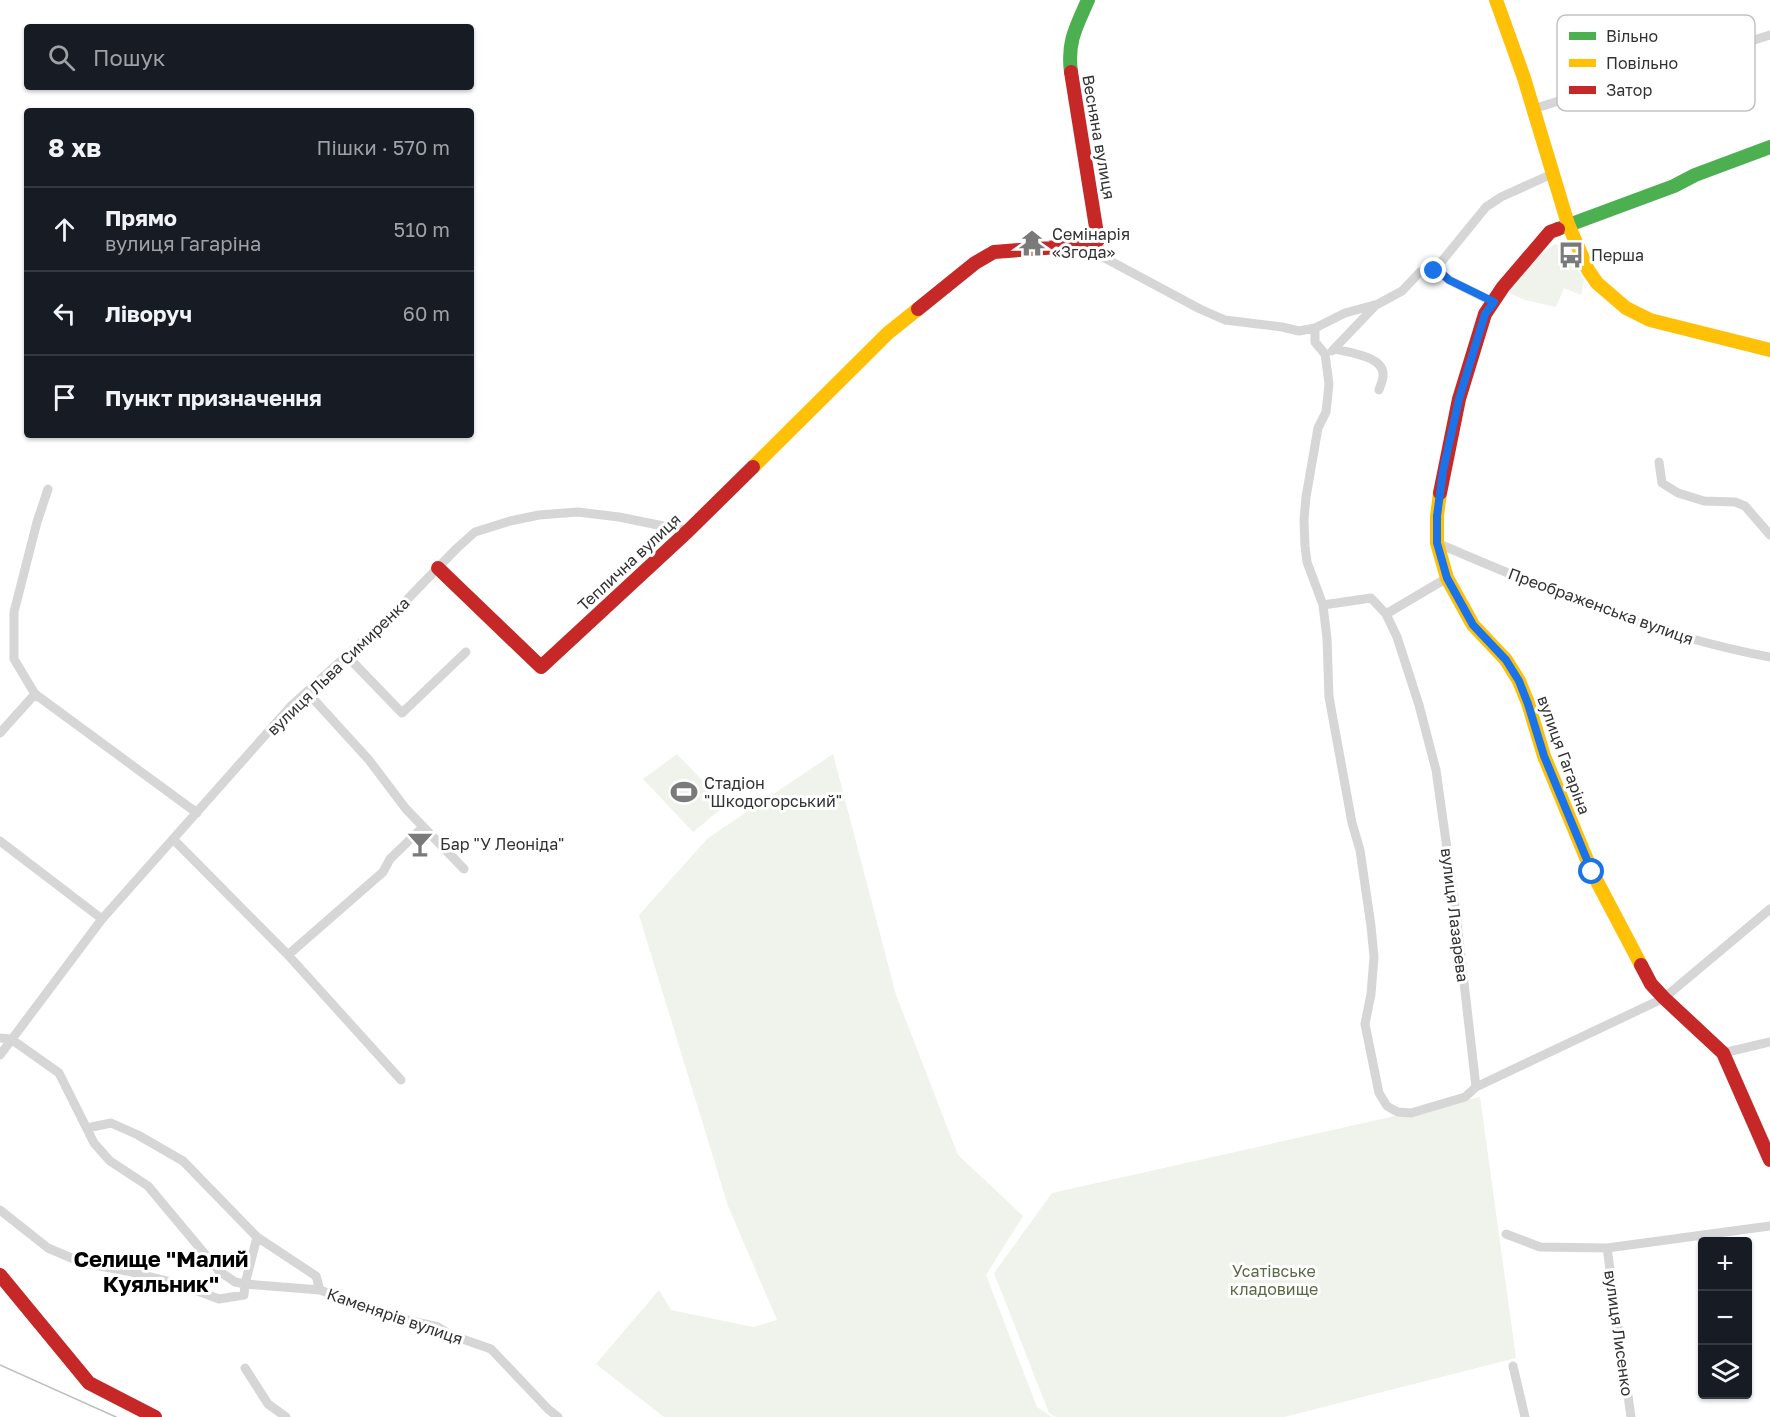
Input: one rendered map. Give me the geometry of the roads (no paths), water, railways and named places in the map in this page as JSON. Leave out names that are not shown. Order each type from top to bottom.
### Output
[{"type":"street","name":"Весняна вулиця","points":[[1088,0],[1071,38],[1069,57],[1098,240]]},
{"type":"street","points":[[1497,0],[1524,78],[1568,224],[1588,270],[1597,283],[1626,308],[1650,320],[1770,350]]},
{"type":"street","points":[[1755,40],[1770,35]]},
{"type":"street","points":[[1533,109],[1557,102]]},
{"type":"street","name":"вулиця Гагаріна","points":[[1770,147],[1550,232],[1503,287],[1485,314],[1459,399],[1443,471],[1437,516],[1437,543],[1447,578],[1473,625],[1506,660],[1519,681],[1544,756],[1592,872],[1651,984],[1664,999],[1723,1053],[1770,1161]]},
{"type":"street","points":[[1299,332],[1315,328],[1345,313],[1378,304],[1402,291],[1420,273],[1442,261],[1486,207],[1501,197],[1552,174]]},
{"type":"street","points":[[1098,240],[1101,256],[1200,309],[1225,320],[1282,327],[1299,332],[1315,342],[1325,354],[1329,384],[1328,399],[1326,412],[1318,428],[1304,520],[1307,562],[1323,604],[1329,697],[1352,823],[1360,850],[1374,957],[1371,994],[1365,1024],[1379,1093],[1387,1106],[1398,1113],[1411,1113],[1465,1097],[1476,1087],[1664,999],[1770,909]]},
{"type":"street","name":"Теплична вулиця","points":[[438,568],[541,667],[688,531],[873,347],[975,262],[994,252],[1082,244],[1098,240]]},
{"type":"street","points":[[1431,269],[1494,302]]},
{"type":"street","points":[[1325,354],[1335,350],[1378,304]]},
{"type":"street","points":[[1315,328],[1315,342]]},
{"type":"street","points":[[1335,350],[1369,358],[1380,365],[1383,375],[1379,390]]},
{"type":"street","points":[[1659,462],[1662,483],[1678,493],[1704,501],[1735,502],[1744,506],[1755,515],[1770,535]]},
{"type":"street","points":[[48,489],[37,522],[14,612],[14,659],[35,694],[197,813]]},
{"type":"street","name":"вулиця Льва Симиренка","points":[[0,1055],[102,919],[292,705],[396,611],[476,532],[539,515],[578,512],[619,517],[688,531]]},
{"type":"street","name":"Преображенська вулиця","points":[[1437,543],[1617,615],[1686,638],[1730,650],[1770,657]]},
{"type":"street","points":[[1323,604],[1371,598],[1386,614],[1447,578]]},
{"type":"street","name":"вулиця Лазарева","points":[[1386,614],[1397,637],[1419,705],[1436,770],[1456,913],[1476,1087]]},
{"type":"street","points":[[346,655],[402,713],[466,652]]},
{"type":"street","points":[[306,692],[369,760],[406,809],[464,869]]},
{"type":"street","points":[[0,733],[35,694]]},
{"type":"street","points":[[288,956],[383,872],[390,859],[423,827]]},
{"type":"street","points":[[174,840],[288,956],[401,1080]]},
{"type":"street","points":[[0,841],[102,919]]},
{"type":"street","points":[[0,1038],[11,1039],[59,1073],[94,1143],[110,1161],[148,1186],[219,1271],[235,1282],[245,1284],[320,1290]]},
{"type":"street","points":[[1723,1053],[1770,1042]]},
{"type":"street","name":"Каменярів вулиця","points":[[87,1128],[111,1123],[138,1135],[183,1161],[257,1237],[316,1276],[320,1290],[390,1316],[438,1327],[451,1335],[490,1349],[548,1410],[558,1417]]},
{"type":"street","points":[[0,1210],[48,1248],[83,1263],[179,1284],[219,1299],[244,1295],[257,1237]]},
{"type":"street","name":"вулиця Лисенко","points":[[1506,1234],[1540,1247],[1608,1248],[1770,1226]]},
{"type":"street","name":"вулиця Лисенко","points":[[1608,1248],[1631,1417]]},
{"type":"street","points":[[0,1275],[89,1383],[155,1417]]},
{"type":"street","points":[[1513,1366],[1525,1417]]},
{"type":"street","points":[[245,1368],[268,1404],[286,1417]]},
{"type":"tram line","points":[[0,1365],[116,1417]]},
{"type":"place","name":"Семінарія «Згода»","points":[[1032,243]]},
{"type":"place","name":"Перша","points":[[1571,255]]},
{"type":"place","name":"Стадіон \"Шкодогорський\"","points":[[684,792]]},
{"type":"place","name":"Бар \"У Леоніда\"","points":[[420,844]]},
{"type":"district","name":"Селище \"Малий Куяльник\"","points":[[161,1270]]},
{"type":"park label","name":"Усатівське кладовище","points":[[1274,1280]]}]
